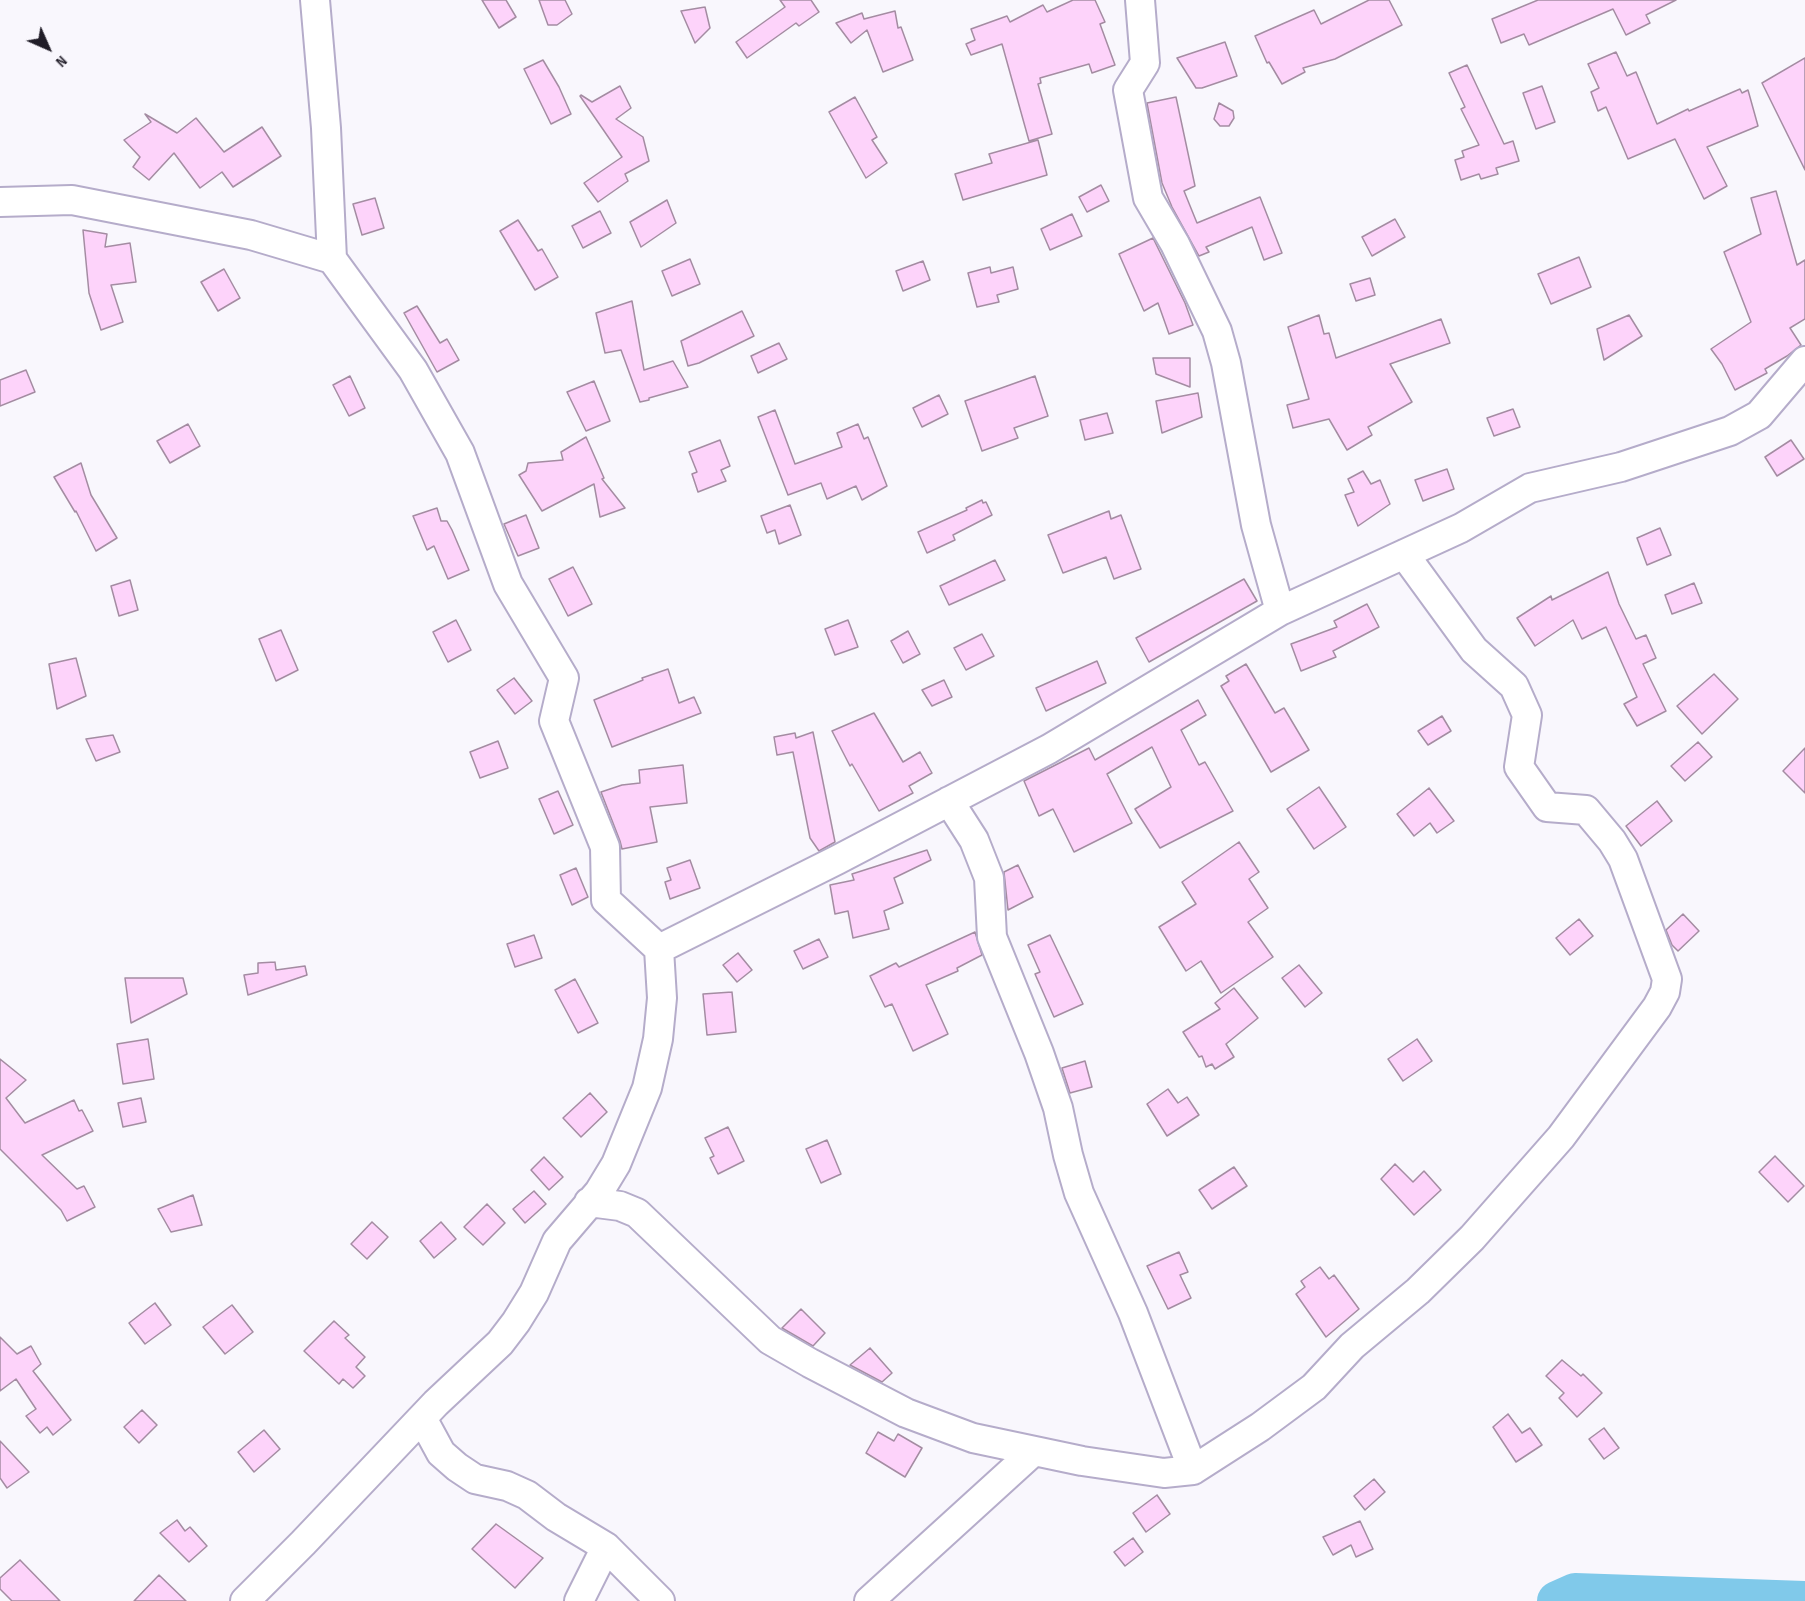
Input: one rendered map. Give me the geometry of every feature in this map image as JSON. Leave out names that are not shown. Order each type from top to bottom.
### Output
[{"type":"street","points":[[245,1601],[422,1418],[500,1343],[516,1322],[534,1293],[557,1241],[599,1192],[616,1164],[647,1088],[658,1039],[661,1008],[659,949],[606,900],[604,847],[554,722],[564,678],[508,584],[460,453],[413,370],[332,259],[326,128],[315,0]]},
{"type":"street","points":[[1140,0],[1144,63],[1128,90],[1148,198],[1175,244],[1217,331],[1226,363],[1256,525],[1280,611]]},
{"type":"street","points":[[0,202],[72,200],[251,235],[332,259]]},
{"type":"street","points":[[659,949],[837,861],[1049,749],[1280,611],[1461,528],[1530,488],[1621,467],[1730,431],[1759,415],[1805,361]]},
{"type":"street","points":[[589,1202],[620,1206],[637,1213],[770,1340],[906,1413],[973,1438],[1082,1461],[1164,1473],[1193,1470],[1260,1427],[1314,1387],[1352,1346],[1418,1291],[1472,1238],[1561,1137],[1657,1007],[1665,992],[1667,979],[1623,859],[1612,841],[1586,810],[1547,807],[1519,767],[1527,715],[1514,686],[1474,650],[1404,554]]},
{"type":"street","points":[[949,801],[974,840],[989,878],[992,937],[1039,1053],[1058,1108],[1079,1193],[1133,1313],[1193,1470]]},
{"type":"street","points":[[422,1418],[441,1453],[457,1467],[475,1479],[507,1486],[526,1495],[556,1517],[606,1547],[660,1601]]},
{"type":"street","points":[[869,1601],[1034,1451]]},
{"type":"street","points":[[579,1601],[606,1547]]},
{"type":"building","points":[[482,0],[506,0],[516,17],[499,28]]},
{"type":"building","points":[[539,0],[565,0],[572,14],[557,25],[548,25]]},
{"type":"building","points":[[780,0],[811,0],[819,12],[799,26],[796,23],[747,58],[736,42],[785,7]]},
{"type":"building","points":[[1073,0],[1095,0],[1105,22],[1100,24],[1115,65],[1092,73],[1089,64],[1040,78],[1041,83],[1038,84],[1052,134],[1029,141],[1002,44],[971,55],[966,44],[975,40],[971,29],[1007,16],[1010,22],[1043,5],[1047,12]]},
{"type":"building","points":[[1369,0],[1389,0],[1402,25],[1335,59],[1303,68],[1305,72],[1282,84],[1269,62],[1267,63],[1255,36],[1314,10],[1321,24]]},
{"type":"building","points":[[1538,0],[1676,0],[1646,15],[1650,23],[1626,35],[1613,9],[1529,45],[1524,34],[1501,43],[1492,19]]},
{"type":"building","points":[[705,7],[710,28],[695,43],[681,11]]},
{"type":"building","points":[[895,11],[898,28],[901,27],[913,60],[883,72],[867,30],[851,43],[836,23],[862,13],[864,19]]},
{"type":"building","points":[[1225,42],[1237,76],[1196,88],[1177,58]]},
{"type":"building","points":[[1616,52],[1627,76],[1636,72],[1657,124],[1740,89],[1742,93],[1748,90],[1758,126],[1707,147],[1727,186],[1704,199],[1675,139],[1628,159],[1606,107],[1598,111],[1591,92],[1599,88],[1588,64]]},
{"type":"building","points":[[1805,58],[1805,170],[1762,83]]},
{"type":"building","points":[[543,60],[571,114],[551,124],[524,69]]},
{"type":"building","points":[[1467,65],[1504,144],[1513,141],[1519,161],[1496,168],[1498,174],[1481,179],[1479,174],[1461,180],[1455,160],[1464,157],[1462,151],[1479,145],[1461,109],[1465,107],[1449,73]]},
{"type":"building","points":[[620,86],[631,108],[616,119],[643,137],[649,161],[625,174],[628,181],[598,202],[584,183],[622,157],[580,96],[592,102]]},
{"type":"building","points":[[1542,86],[1555,122],[1536,129],[1523,93]]},
{"type":"building","points":[[855,97],[877,137],[872,140],[887,163],[866,178],[829,112]]},
{"type":"building","points":[[1176,97],[1195,186],[1184,191],[1197,223],[1260,197],[1282,253],[1264,260],[1252,227],[1206,247],[1209,252],[1199,256],[1172,207],[1162,183],[1147,103]]},
{"type":"building","points":[[1219,103],[1233,111],[1234,118],[1229,126],[1220,126],[1214,119]]},
{"type":"building","points":[[145,114],[177,133],[196,118],[224,152],[262,127],[281,156],[233,187],[222,172],[200,188],[174,153],[149,180],[133,167],[140,157],[124,140],[151,122]]},
{"type":"building","points":[[1038,140],[1047,175],[963,200],[955,174],[992,163],[989,154]]},
{"type":"building","points":[[1101,185],[1109,201],[1087,212],[1079,197]]},
{"type":"building","points":[[1776,191],[1797,265],[1805,260],[1805,319],[1790,328],[1801,345],[1765,369],[1767,373],[1735,390],[1722,364],[1711,349],[1751,322],[1724,252],[1761,234],[1751,198]]},
{"type":"building","points":[[375,198],[384,228],[362,235],[353,204]]},
{"type":"building","points":[[667,200],[676,223],[641,247],[630,222]]},
{"type":"building","points":[[600,211],[611,233],[583,248],[572,226]]},
{"type":"building","points":[[1072,214],[1082,236],[1050,250],[1041,229]]},
{"type":"building","points":[[1395,219],[1405,237],[1372,256],[1362,237]]},
{"type":"building","points":[[518,220],[538,251],[542,249],[558,277],[535,290],[500,231]]},
{"type":"building","points":[[83,230],[107,234],[105,247],[130,243],[136,282],[111,285],[123,322],[101,330],[89,293]]},
{"type":"building","points":[[1153,238],[1185,303],[1193,325],[1169,334],[1158,303],[1144,311],[1119,254]]},
{"type":"building","points":[[1579,257],[1591,287],[1551,304],[1538,274]]},
{"type":"building","points":[[690,259],[700,284],[672,296],[662,271]]},
{"type":"building","points":[[923,261],[930,280],[903,291],[896,271]]},
{"type":"building","points":[[990,267],[991,273],[1013,267],[1018,289],[997,295],[999,302],[977,307],[968,273]]},
{"type":"building","points":[[224,269],[240,298],[218,311],[201,282]]},
{"type":"building","points":[[1370,278],[1375,295],[1356,301],[1350,284]]},
{"type":"building","points":[[632,301],[644,370],[673,361],[688,387],[640,402],[621,350],[605,353],[596,313]]},
{"type":"building","points":[[417,306],[440,343],[447,339],[459,360],[437,372],[404,313]]},
{"type":"building","points":[[742,311],[754,336],[699,363],[688,366],[681,341]]},
{"type":"building","points":[[1319,315],[1324,334],[1329,333],[1336,358],[1441,319],[1450,343],[1390,364],[1412,402],[1368,427],[1372,435],[1347,450],[1329,419],[1293,428],[1287,405],[1309,399],[1288,327]]},
{"type":"building","points":[[1629,315],[1642,336],[1604,360],[1597,329]]},
{"type":"building","points":[[779,343],[787,359],[758,373],[751,356]]},
{"type":"building","points":[[1153,358],[1190,358],[1190,387],[1156,374]]},
{"type":"building","points":[[26,370],[35,392],[0,406],[0,380]]},
{"type":"building","points":[[350,376],[365,408],[349,416],[333,385]]},
{"type":"building","points":[[1035,376],[1048,416],[1014,428],[1018,438],[982,451],[965,401]]},
{"type":"building","points":[[594,381],[610,421],[586,431],[567,392]]},
{"type":"building","points":[[1198,393],[1202,417],[1162,433],[1156,401]]},
{"type":"building","points":[[939,395],[948,414],[922,427],[913,408]]},
{"type":"building","points":[[1513,409],[1520,427],[1494,436],[1487,418]]},
{"type":"building","points":[[775,410],[795,464],[842,447],[837,433],[858,424],[864,439],[868,437],[887,486],[862,500],[856,486],[827,499],[821,483],[788,495],[758,417]]},
{"type":"building","points":[[1107,413],[1113,433],[1085,440],[1080,420]]},
{"type":"building","points":[[188,424],[200,446],[170,463],[157,441]]},
{"type":"building","points":[[586,437],[604,478],[602,479],[625,508],[600,517],[594,484],[542,511],[519,475],[526,471],[528,463],[563,460],[561,452]]},
{"type":"building","points":[[720,440],[730,466],[721,470],[726,481],[698,492],[692,474],[697,472],[689,452]]},
{"type":"building","points":[[1791,440],[1804,459],[1777,476],[1765,457]]},
{"type":"building","points":[[81,463],[91,495],[117,538],[96,551],[76,511],[54,477]]},
{"type":"building","points":[[1447,469],[1454,489],[1423,501],[1415,480]]},
{"type":"building","points":[[1363,471],[1371,484],[1380,480],[1390,504],[1358,526],[1345,495],[1354,492],[1348,479]]},
{"type":"building","points":[[982,500],[983,503],[986,502],[992,515],[953,535],[955,540],[927,553],[918,532],[967,510],[966,508]]},
{"type":"building","points":[[790,505],[801,535],[779,544],[775,530],[767,533],[761,516]]},
{"type":"building","points":[[437,508],[441,521],[447,521],[452,530],[469,570],[448,579],[434,546],[427,550],[413,516]]},
{"type":"building","points":[[1109,511],[1111,519],[1121,515],[1141,569],[1114,579],[1106,557],[1063,573],[1048,535]]},
{"type":"building","points":[[526,515],[539,548],[518,556],[504,524]]},
{"type":"building","points":[[1660,528],[1671,555],[1647,565],[1637,538]]},
{"type":"building","points":[[995,560],[1005,580],[949,605],[940,586]]},
{"type":"building","points":[[573,567],[592,604],[568,616],[549,579]]},
{"type":"building","points":[[1608,572],[1619,604],[1636,639],[1646,635],[1656,658],[1643,664],[1666,711],[1637,726],[1624,704],[1637,697],[1606,627],[1582,639],[1573,620],[1535,646],[1517,618],[1551,596],[1552,600]]},
{"type":"building","points":[[1244,579],[1257,601],[1149,662],[1136,638]]},
{"type":"building","points":[[130,580],[138,610],[119,616],[111,586]]},
{"type":"building","points":[[1694,583],[1702,603],[1672,614],[1665,595]]},
{"type":"building","points":[[1367,604],[1379,627],[1333,651],[1336,657],[1301,671],[1291,644],[1337,627],[1334,621]]},
{"type":"building","points":[[456,620],[471,650],[448,662],[433,632]]},
{"type":"building","points":[[848,620],[858,647],[835,655],[825,629]]},
{"type":"building","points":[[281,630],[298,670],[276,681],[259,639]]},
{"type":"building","points":[[908,631],[920,654],[903,663],[891,641]]},
{"type":"building","points":[[982,634],[994,656],[966,670],[954,648]]},
{"type":"building","points":[[76,658],[86,696],[57,709],[49,664]]},
{"type":"building","points":[[1097,661],[1106,683],[1046,711],[1036,688]]},
{"type":"building","points":[[1246,664],[1275,713],[1284,708],[1309,750],[1271,772],[1221,686],[1229,681],[1226,676]]},
{"type":"building","points":[[668,669],[679,703],[694,697],[701,713],[612,747],[594,700]]},
{"type":"building","points":[[1714,674],[1738,699],[1702,734],[1677,706]]},
{"type":"building","points":[[514,678],[532,701],[515,714],[497,690]]},
{"type":"building","points":[[944,680],[952,697],[932,706],[922,690]]},
{"type":"building","points":[[1198,700],[1206,715],[1181,730],[1199,765],[1205,762],[1233,811],[1160,848],[1135,809],[1171,787],[1152,747],[1107,774],[1132,823],[1074,852],[1053,809],[1039,816],[1024,781],[1089,748],[1095,760]]},
{"type":"building","points":[[874,713],[903,762],[920,752],[932,773],[909,786],[913,793],[879,811],[852,764],[850,766],[832,731]]},
{"type":"building","points":[[1442,716],[1451,731],[1428,745],[1418,731]]},
{"type":"building","points":[[813,732],[835,842],[819,851],[810,838],[793,752],[777,755],[774,737],[795,733],[796,738]]},
{"type":"building","points":[[113,735],[120,752],[96,761],[86,739]]},
{"type":"building","points":[[498,741],[508,768],[480,778],[470,752]]},
{"type":"building","points":[[1698,742],[1712,757],[1685,781],[1671,766]]},
{"type":"building","points":[[1805,748],[1805,793],[1783,771]]},
{"type":"building","points":[[683,765],[687,803],[650,807],[657,842],[622,849],[601,792],[622,785],[640,783],[639,770]]},
{"type":"building","points":[[1319,787],[1346,827],[1314,849],[1287,809]]},
{"type":"building","points":[[1429,788],[1454,821],[1437,833],[1430,823],[1414,836],[1397,814]]},
{"type":"building","points":[[558,791],[573,825],[554,834],[539,799]]},
{"type":"building","points":[[1657,801],[1672,821],[1641,846],[1626,826]]},
{"type":"building","points":[[1239,842],[1259,872],[1249,879],[1268,908],[1248,922],[1273,957],[1221,993],[1201,961],[1186,971],[1159,927],[1196,904],[1182,882]]},
{"type":"building","points":[[927,850],[931,860],[894,878],[903,903],[884,911],[889,929],[853,938],[848,911],[835,914],[830,885],[854,880],[852,874]]},
{"type":"building","points":[[690,860],[700,888],[670,899],[665,882],[671,880],[667,868]]},
{"type":"building","points":[[1018,865],[1033,897],[1008,910],[1004,872]]},
{"type":"building","points":[[576,868],[588,897],[572,905],[560,875]]},
{"type":"building","points":[[1683,914],[1699,931],[1678,951],[1672,945],[1666,930]]},
{"type":"building","points":[[1579,919],[1593,936],[1570,955],[1556,938]]},
{"type":"building","points":[[975,932],[982,955],[957,968],[958,971],[926,985],[948,1034],[913,1051],[892,1004],[885,1007],[870,976],[896,963],[899,967]]},
{"type":"building","points":[[534,935],[542,958],[515,967],[507,944]]},
{"type":"building","points":[[1050,935],[1083,1004],[1054,1017],[1035,974],[1040,972],[1028,945]]},
{"type":"building","points":[[819,939],[828,957],[803,969],[794,951]]},
{"type":"building","points":[[738,953],[752,970],[737,982],[723,965]]},
{"type":"building","points":[[275,962],[276,970],[305,966],[307,975],[248,995],[244,975],[258,973],[258,963]]},
{"type":"building","points":[[1299,965],[1322,993],[1305,1007],[1282,978]]},
{"type":"building","points":[[125,978],[183,978],[187,994],[131,1023]]},
{"type":"building","points":[[575,979],[598,1023],[578,1033],[555,990]]},
{"type":"building","points":[[1234,988],[1258,1018],[1226,1044],[1234,1057],[1215,1069],[1212,1064],[1206,1067],[1202,1056],[1199,1057],[1183,1032],[1220,1009],[1215,1003]]},
{"type":"building","points":[[732,992],[736,1032],[707,1035],[703,994]]},
{"type":"building","points":[[148,1039],[154,1079],[123,1084],[117,1044]]},
{"type":"building","points":[[1417,1039],[1432,1061],[1403,1081],[1388,1059]]},
{"type":"building","points":[[0,1059],[26,1080],[6,1098],[25,1123],[74,1100],[79,1111],[82,1110],[93,1131],[42,1155],[77,1189],[84,1186],[95,1207],[67,1221],[61,1210],[0,1149]]},
{"type":"building","points":[[1085,1061],[1092,1087],[1070,1093],[1062,1068]]},
{"type":"building","points":[[1168,1089],[1178,1103],[1187,1097],[1199,1115],[1167,1136],[1147,1104]]},
{"type":"building","points":[[590,1093],[607,1112],[581,1137],[563,1118]]},
{"type":"building","points":[[141,1098],[146,1122],[123,1127],[118,1103]]},
{"type":"building","points":[[728,1127],[744,1161],[718,1174],[710,1158],[714,1156],[705,1138]]},
{"type":"building","points":[[827,1140],[841,1174],[821,1183],[806,1149]]},
{"type":"building","points":[[1775,1156],[1804,1186],[1788,1202],[1759,1172]]},
{"type":"building","points":[[544,1157],[563,1177],[549,1190],[531,1170]]},
{"type":"building","points":[[1395,1164],[1413,1182],[1424,1171],[1441,1190],[1414,1215],[1381,1179]]},
{"type":"building","points":[[1234,1167],[1247,1186],[1212,1209],[1199,1190]]},
{"type":"building","points":[[534,1191],[546,1204],[525,1223],[513,1209]]},
{"type":"building","points":[[193,1195],[202,1225],[171,1232],[158,1209]]},
{"type":"building","points":[[487,1204],[505,1223],[483,1245],[464,1227]]},
{"type":"building","points":[[372,1222],[388,1237],[367,1259],[351,1244]]},
{"type":"building","points":[[441,1222],[456,1239],[434,1258],[420,1241]]},
{"type":"building","points":[[1179,1252],[1188,1272],[1180,1275],[1191,1298],[1168,1309],[1147,1266]]},
{"type":"building","points":[[1320,1267],[1329,1279],[1334,1275],[1359,1309],[1326,1337],[1296,1294],[1305,1287],[1301,1281]]},
{"type":"building","points":[[155,1303],[171,1325],[145,1344],[129,1323]]},
{"type":"building","points":[[232,1305],[253,1332],[225,1354],[203,1327]]},
{"type":"building","points":[[801,1309],[825,1333],[813,1346],[782,1328]]},
{"type":"building","points":[[334,1321],[349,1335],[345,1338],[365,1357],[356,1367],[365,1376],[353,1388],[343,1379],[339,1384],[304,1351]]},
{"type":"building","points":[[0,1337],[17,1354],[31,1346],[41,1364],[33,1371],[71,1420],[53,1435],[47,1427],[40,1433],[26,1416],[36,1409],[16,1379],[0,1391]]},
{"type":"building","points":[[870,1348],[892,1373],[882,1382],[850,1365]]},
{"type":"building","points":[[1562,1360],[1581,1376],[1583,1374],[1602,1393],[1577,1417],[1559,1398],[1564,1393],[1546,1376]]},
{"type":"building","points":[[142,1410],[157,1425],[139,1443],[124,1427]]},
{"type":"building","points":[[1508,1414],[1522,1433],[1530,1428],[1542,1445],[1516,1462],[1493,1427]]},
{"type":"building","points":[[1604,1428],[1619,1448],[1604,1459],[1589,1439]]},
{"type":"building","points":[[264,1430],[280,1449],[254,1472],[238,1452]]},
{"type":"building","points":[[878,1432],[894,1441],[898,1434],[922,1448],[905,1477],[866,1453]]},
{"type":"building","points":[[0,1441],[29,1472],[7,1488],[0,1478]]},
{"type":"building","points":[[1374,1479],[1385,1492],[1365,1510],[1354,1496]]},
{"type":"building","points":[[1157,1495],[1170,1514],[1146,1532],[1133,1513]]},
{"type":"building","points":[[177,1520],[185,1531],[190,1527],[207,1546],[189,1562],[160,1533]]},
{"type":"building","points":[[1360,1521],[1373,1549],[1356,1557],[1351,1545],[1333,1555],[1323,1537]]},
{"type":"building","points":[[496,1524],[543,1558],[515,1588],[472,1549]]},
{"type":"building","points":[[1133,1538],[1143,1552],[1125,1566],[1114,1552]]},
{"type":"building","points":[[20,1560],[60,1601],[12,1601],[0,1589],[0,1578]]},
{"type":"building","points":[[159,1575],[186,1601],[134,1601]]},
{"type":"waterway","points":[[1557,1601],[1575,1593],[1804,1601]]}]
